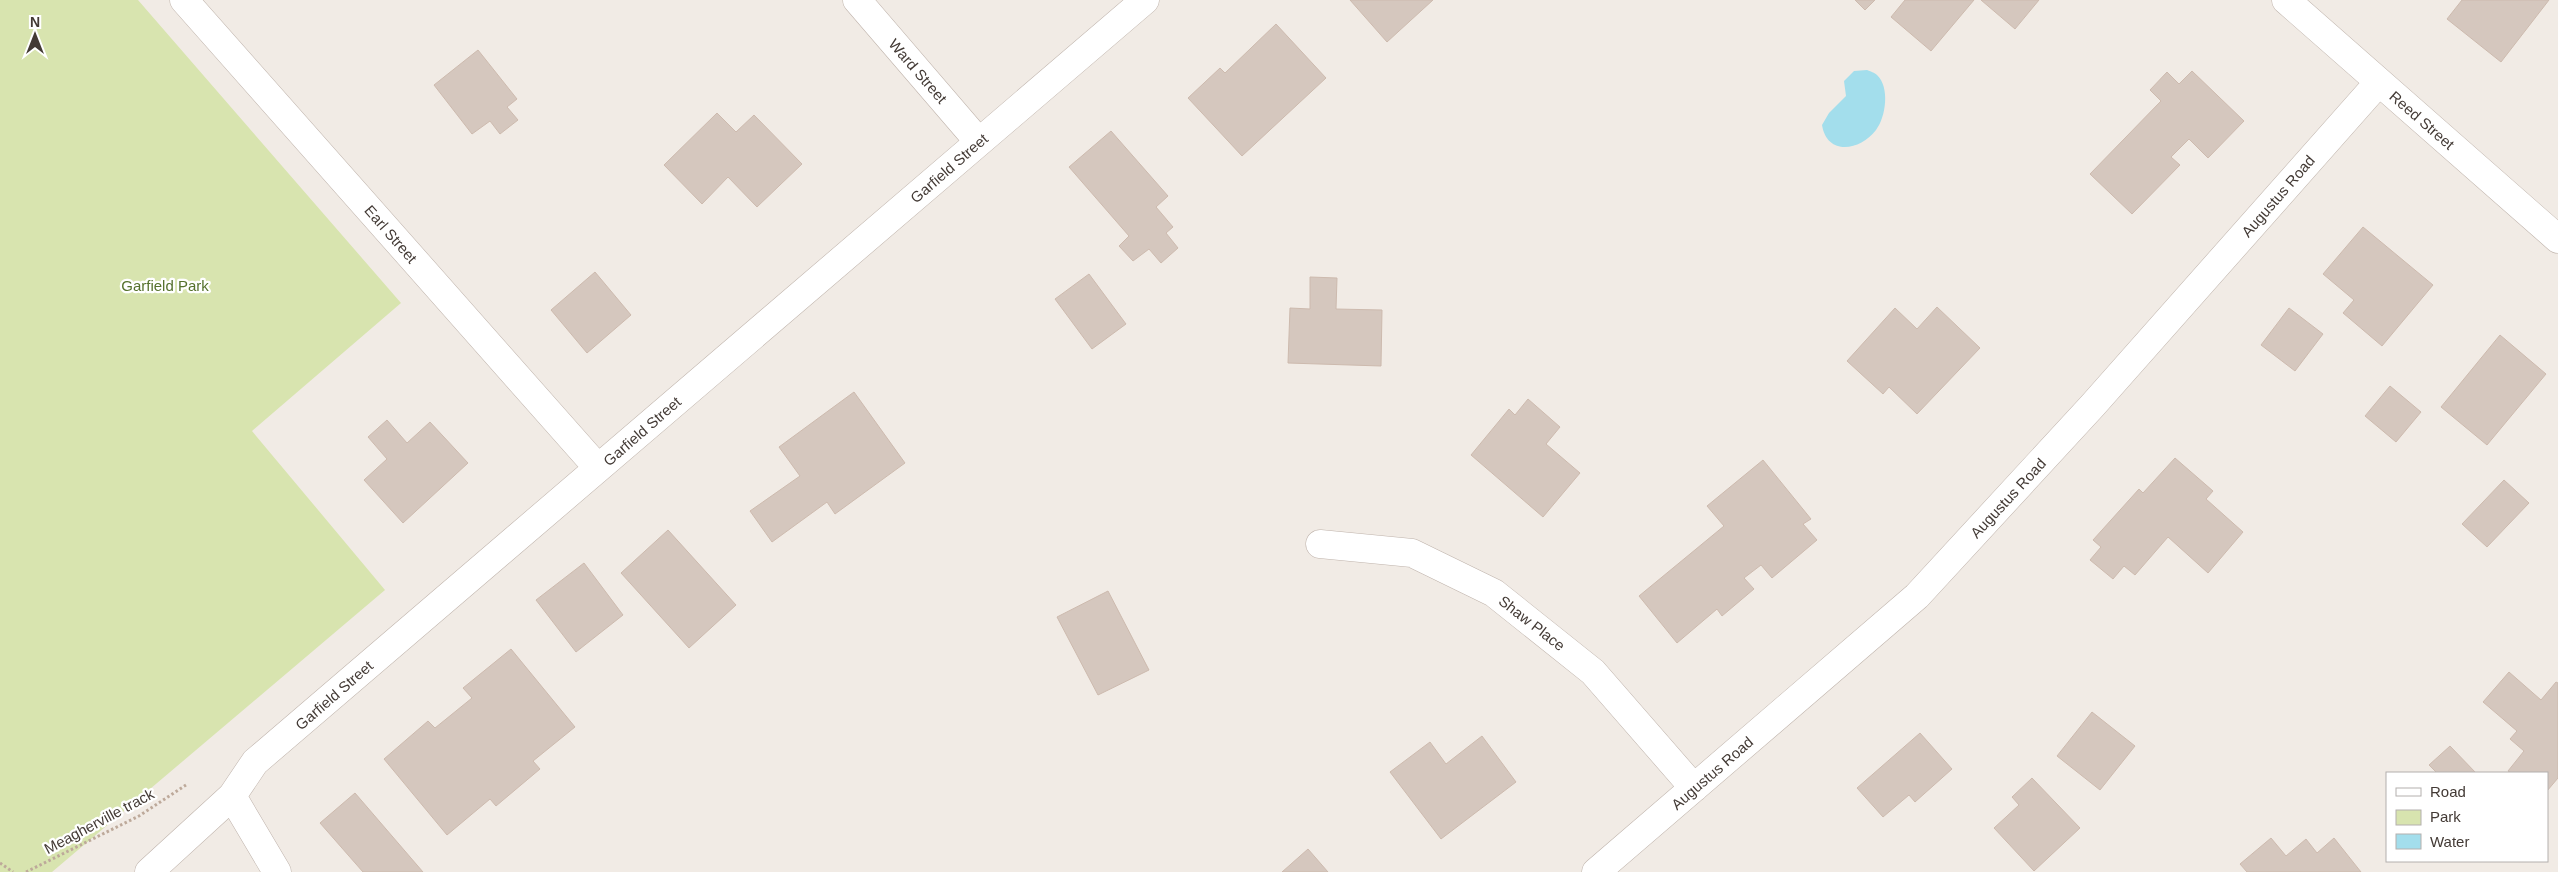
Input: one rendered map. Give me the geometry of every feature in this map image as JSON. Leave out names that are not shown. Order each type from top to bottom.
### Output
[{"type":"street","name":"Earl Street","points":[[184,0],[598,468]]},
{"type":"street","name":"Ward Street","points":[[857,0],[979,142]]},
{"type":"street","name":"Garfield Street","points":[[149,872],[232,796],[255,762],[1144,0]]},
{"type":"street","name":"Reed Street","points":[[2286,0],[2558,239]]},
{"type":"street","name":"Augustus Road","points":[[1596,872],[1917,596],[2093,405],[2378,82]]},
{"type":"street","name":"Shaw Place","points":[[1320,544],[1412,553],[1494,593],[1593,672],[1694,788]]},
{"type":"street","points":[[232,796],[277,872]]},
{"type":"path","name":"Meagherville track","points":[[26,872],[139,816],[198,777],[232,796]]},
{"type":"path","points":[[0,863],[13,872]]},
{"type":"green space","name":"Garfield Park","points":[[0,0],[138,0],[401,303],[252,431],[385,590],[52,872],[0,872]]},
{"type":"water","points":[[1867,70],[1877,75],[1884,87],[1885,102],[1882,118],[1876,130],[1862,142],[1853,146],[1837,146],[1830,142],[1825,135],[1822,125],[1829,113],[1846,96],[1844,81],[1854,71]]},
{"type":"building","points":[[1350,0],[1433,0],[1387,42]]},
{"type":"building","points":[[1855,0],[1875,0],[1865,10]]},
{"type":"building","points":[[1905,0],[1974,0],[1931,51],[1891,17]]},
{"type":"building","points":[[1981,0],[2039,0],[2015,29]]},
{"type":"building","points":[[2462,0],[2549,0],[2501,62],[2447,19]]},
{"type":"building","points":[[1276,24],[1326,78],[1242,156],[1188,98],[1220,68],[1225,73]]},
{"type":"building","points":[[478,50],[517,99],[507,107],[518,120],[500,134],[490,121],[472,134],[434,85]]},
{"type":"building","points":[[2192,71],[2244,121],[2208,158],[2189,139],[2171,157],[2180,165],[2132,214],[2090,174],[2161,101],[2150,90],[2167,72],[2179,84]]},
{"type":"building","points":[[717,113],[736,132],[754,115],[802,164],[757,207],[728,177],[702,204],[664,165]]},
{"type":"building","points":[[1111,131],[1168,196],[1156,207],[1173,227],[1166,233],[1178,248],[1161,263],[1149,249],[1133,261],[1119,246],[1129,236],[1069,167]]},
{"type":"building","points":[[2363,227],[2433,285],[2382,346],[2343,313],[2354,300],[2323,274]]},
{"type":"building","points":[[595,272],[631,315],[587,353],[551,310]]},
{"type":"building","points":[[1089,274],[1126,324],[1092,349],[1055,299]]},
{"type":"building","points":[[1310,277],[1337,278],[1336,309],[1382,310],[1381,366],[1288,363],[1290,308],[1310,309]]},
{"type":"building","points":[[1937,307],[1980,348],[1917,414],[1889,387],[1883,394],[1847,361],[1895,308],[1917,329]]},
{"type":"building","points":[[2289,308],[2323,334],[2295,371],[2261,345]]},
{"type":"building","points":[[2500,335],[2546,374],[2487,445],[2441,407]]},
{"type":"building","points":[[2390,386],[2421,412],[2396,442],[2365,416]]},
{"type":"building","points":[[854,392],[905,463],[835,514],[827,502],[772,542],[750,511],[800,476],[779,447]]},
{"type":"building","points":[[1528,399],[1560,427],[1546,444],[1580,473],[1543,517],[1471,455],[1509,409],[1515,415]]},
{"type":"building","points":[[387,420],[407,443],[430,422],[468,463],[403,523],[364,480],[387,459],[368,437]]},
{"type":"building","points":[[2175,458],[2213,491],[2206,499],[2243,532],[2208,573],[2168,537],[2135,575],[2124,566],[2113,579],[2090,560],[2101,547],[2093,540],[2139,489],[2143,493]]},
{"type":"building","points":[[1763,460],[1811,519],[1803,524],[1817,540],[1772,578],[1761,565],[1744,578],[1754,589],[1722,616],[1717,609],[1677,643],[1639,596],[1724,526],[1707,506]]},
{"type":"building","points":[[2504,480],[2529,503],[2487,547],[2462,524]]},
{"type":"building","points":[[668,530],[736,605],[689,648],[621,573]]},
{"type":"building","points":[[584,563],[623,615],[576,652],[536,600]]},
{"type":"building","points":[[1108,591],[1149,670],[1098,695],[1057,617]]},
{"type":"building","points":[[511,649],[575,727],[533,761],[540,769],[496,806],[490,799],[447,835],[384,759],[428,721],[435,728],[472,698],[463,688]]},
{"type":"building","points":[[2509,672],[2541,700],[2556,682],[2558,683],[2558,778],[2548,790],[2548,772],[2508,771],[2524,751],[2510,739],[2517,731],[2483,702]]},
{"type":"building","points":[[2092,712],[2135,746],[2100,790],[2057,756]]},
{"type":"building","points":[[1920,733],[1952,769],[1915,802],[1909,795],[1883,817],[1857,788]]},
{"type":"building","points":[[1482,736],[1516,782],[1441,839],[1390,772],[1430,742],[1446,764]]},
{"type":"building","points":[[2450,746],[2475,772],[2436,772],[2429,765]]},
{"type":"building","points":[[2032,778],[2080,828],[2034,871],[1994,828],[2019,805],[2012,797]]},
{"type":"building","points":[[355,793],[423,872],[363,872],[320,823]]},
{"type":"building","points":[[2271,838],[2286,856],[2306,839],[2317,853],[2334,838],[2361,872],[2247,872],[2240,864]]},
{"type":"building","points":[[1308,849],[1328,872],[1282,872]]}]
